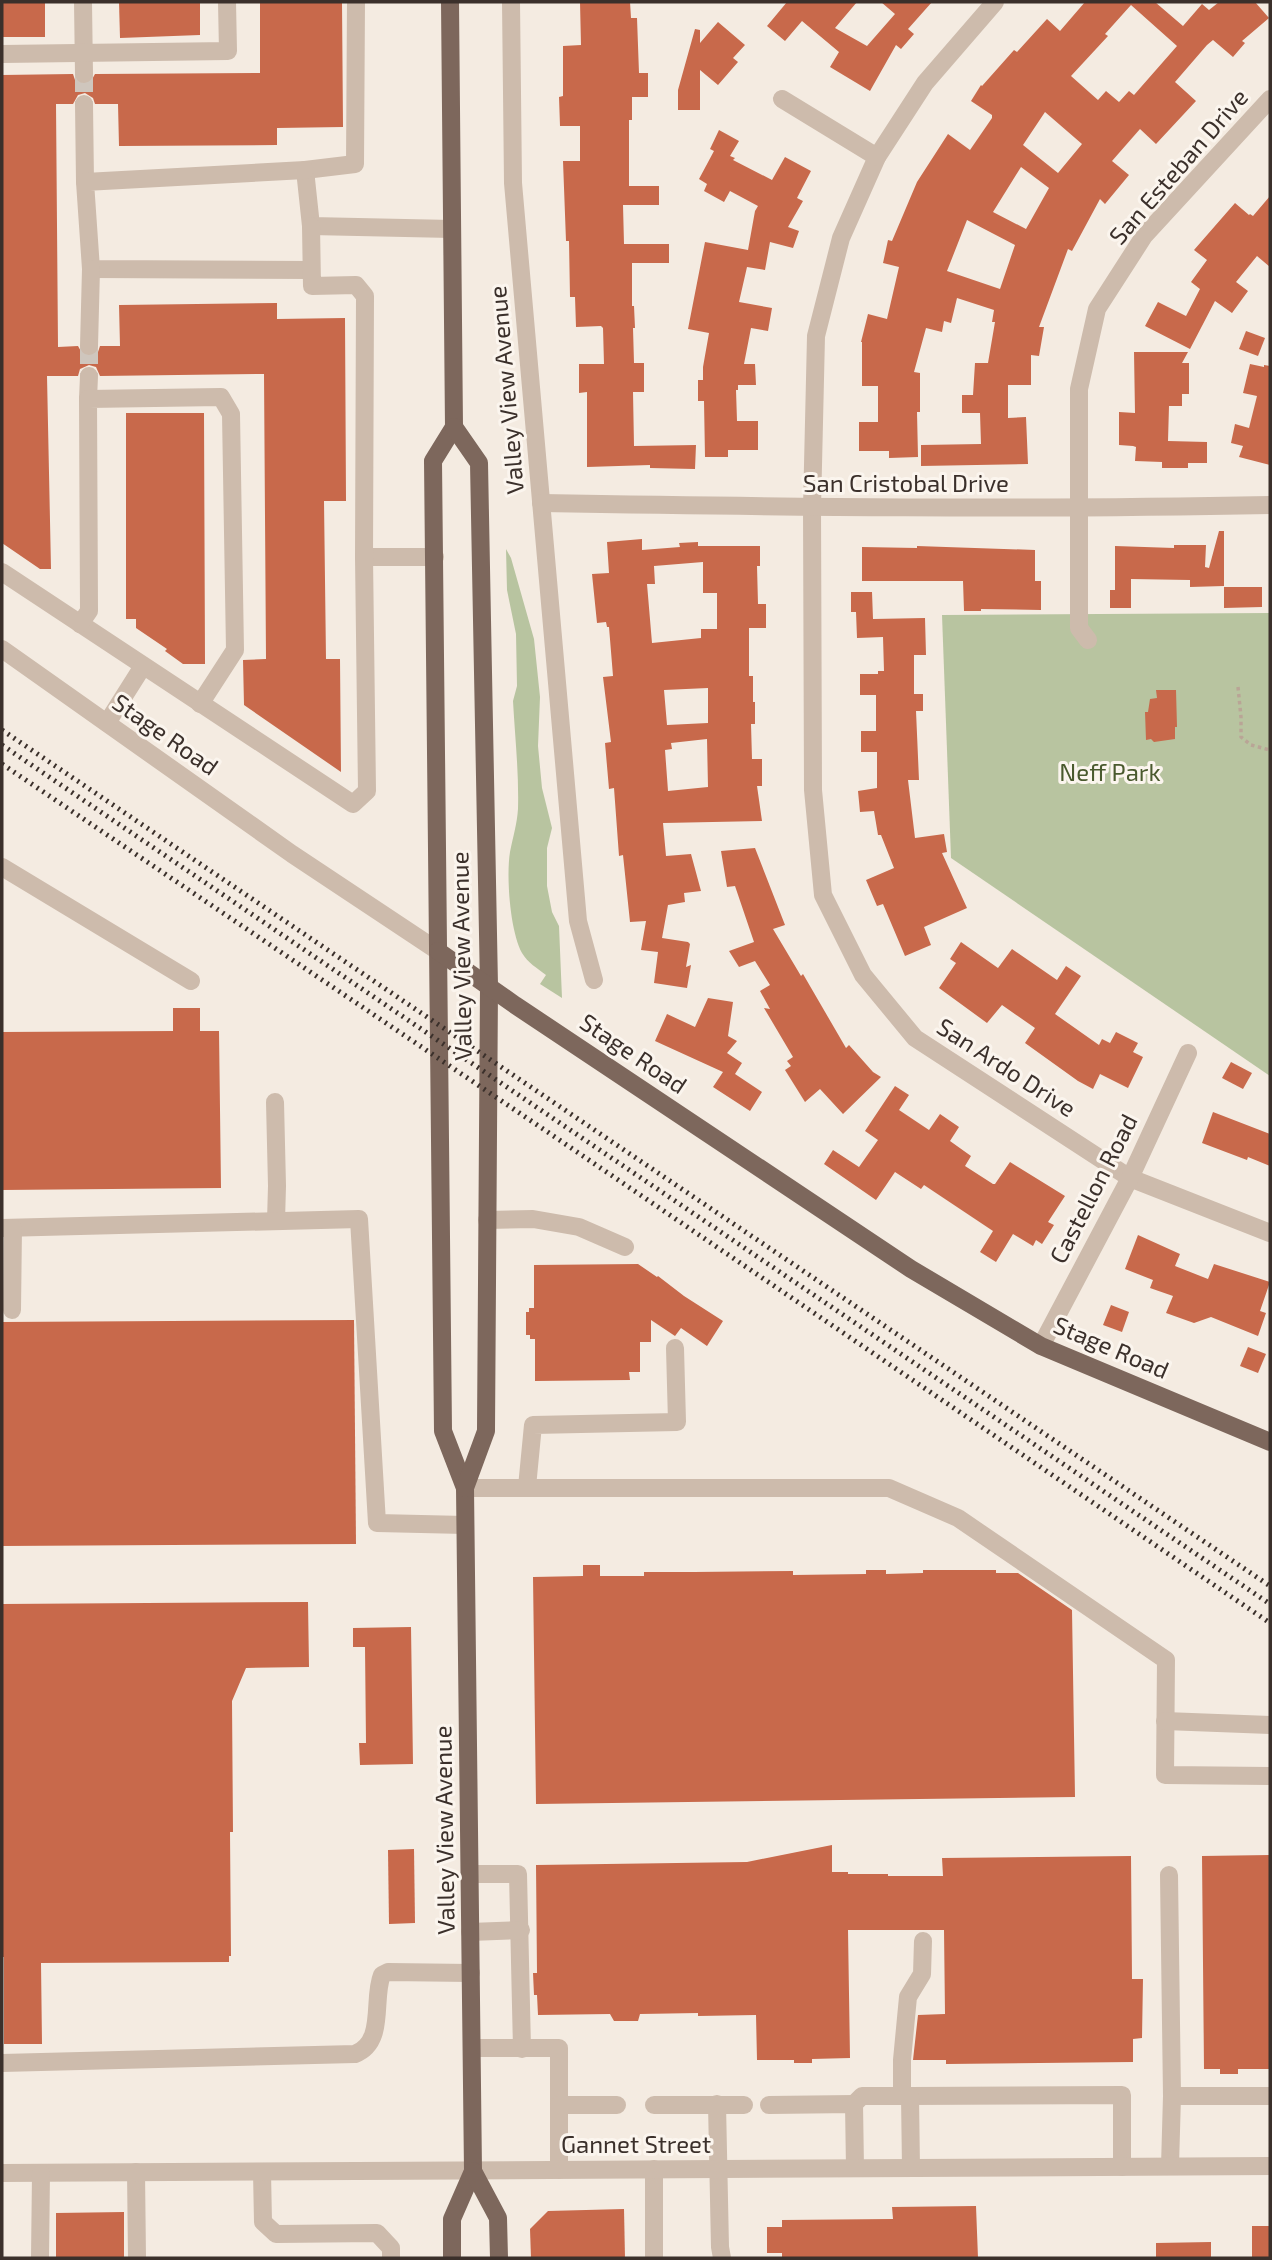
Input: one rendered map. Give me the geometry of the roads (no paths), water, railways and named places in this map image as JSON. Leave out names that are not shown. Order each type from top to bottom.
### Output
[{"type":"main road","name":"Valley View Avenue","points":[[450,2],[454,427],[433,461],[443,1431],[465,1488],[473,2171],[452,2219],[452,2258]]},
{"type":"main road","name":"Valley View Avenue","points":[[454,427],[479,463],[489,986],[486,1431],[465,1488]]},
{"type":"main road","name":"Stage Road","points":[[438,951],[911,1269],[1041,1346],[1270,1442]]},
{"type":"main road","name":"Valley View Avenue","points":[[473,2171],[498,2218],[499,2258]]},
{"type":"street","points":[[83,2],[84,74]]},
{"type":"street","points":[[2,54],[228,51],[227,2]]},
{"type":"street","points":[[85,182],[305,170],[355,164],[356,2]]},
{"type":"street","name":"Valley View Avenue","points":[[511,2],[513,183],[578,920],[594,980]]},
{"type":"street","name":"San Ardo Drive","points":[[995,2],[925,83],[877,157],[841,238],[816,336],[812,508],[813,790],[823,895],[863,975],[915,1038],[1130,1178],[1270,1233]]},
{"type":"street","points":[[782,99],[877,157]]},
{"type":"street","name":"San Esteban Drive","points":[[1087,640],[1079,628],[1079,389],[1097,309],[1144,236],[1270,99]]},
{"type":"street","points":[[84,104],[85,182],[91,270],[89,346]]},
{"type":"street","points":[[2,572],[353,804],[361,799],[367,791],[365,296],[356,285],[313,286],[311,226],[305,170]]},
{"type":"street","points":[[311,226],[452,229]]},
{"type":"street","points":[[91,270],[311,270]]},
{"type":"street","points":[[80,624],[89,611],[89,376]]},
{"type":"street","points":[[88,399],[221,397],[231,414],[235,650],[200,704]]},
{"type":"street","name":"San Cristobal Drive","points":[[541,503],[812,508],[1078,509],[1270,506]]},
{"type":"street","points":[[364,557],[435,557]]},
{"type":"street","name":"Stage Road","points":[[2,649],[292,854],[438,951]]},
{"type":"street","points":[[107,723],[143,666]]},
{"type":"street","points":[[2,867],[191,981]]},
{"type":"street","name":"Castellon Road","points":[[1041,1346],[1130,1178],[1188,1053]]},
{"type":"street","points":[[275,1102],[275,1221]]},
{"type":"street","points":[[12,1310],[7,1228],[359,1219],[377,1523],[466,1525]]},
{"type":"street","points":[[487,1220],[533,1219],[579,1227],[625,1247]]},
{"type":"street","points":[[527,1488],[533,1425],[677,1422],[675,1348]]},
{"type":"street","points":[[465,1488],[889,1488],[958,1518],[1166,1660],[1165,1775],[1270,1776]]},
{"type":"street","points":[[1166,1721],[1270,1726]]},
{"type":"street","points":[[470,1874],[518,1874],[522,2049]]},
{"type":"street","points":[[1169,1875],[1172,2096],[1170,2166]]},
{"type":"street","points":[[470,1932],[521,1930]]},
{"type":"street","points":[[911,2168],[902,2060],[908,1997],[922,1975],[923,1941]]},
{"type":"street","points":[[2,2063],[355,2054],[363,2051],[375,2030],[382,1975],[388,1972],[471,1973]]},
{"type":"street","points":[[472,2048],[558,2049],[559,2170]]},
{"type":"street","points":[[769,2105],[854,2104],[862,2096],[1122,2095],[1122,2166]]},
{"type":"street","points":[[1172,2096],[1270,2096]]},
{"type":"street","points":[[718,2104],[722,2258]]},
{"type":"street","points":[[854,2104],[855,2168]]},
{"type":"street","points":[[559,2105],[617,2105]]},
{"type":"street","points":[[654,2105],[744,2105]]},
{"type":"street","name":"Gannet Street","points":[[2,2173],[1270,2166]]},
{"type":"street","points":[[654,2169],[654,2258]]},
{"type":"street","points":[[136,2172],[137,2258]]},
{"type":"street","points":[[262,2172],[263,2222],[275,2234],[377,2233],[391,2248],[391,2258]]},
{"type":"street","points":[[40,2258],[41,2173]]},
{"type":"tunnel","points":[[84,74],[84,104]]},
{"type":"tunnel","points":[[89,346],[89,376]]},
{"type":"railway","points":[[2,730],[1270,1586]]},
{"type":"railway","points":[[2,745],[1270,1604]]},
{"type":"railway","points":[[2,764],[1270,1623]]},
{"type":"park label","name":"Neff Park","points":[[1110,773]]}]
